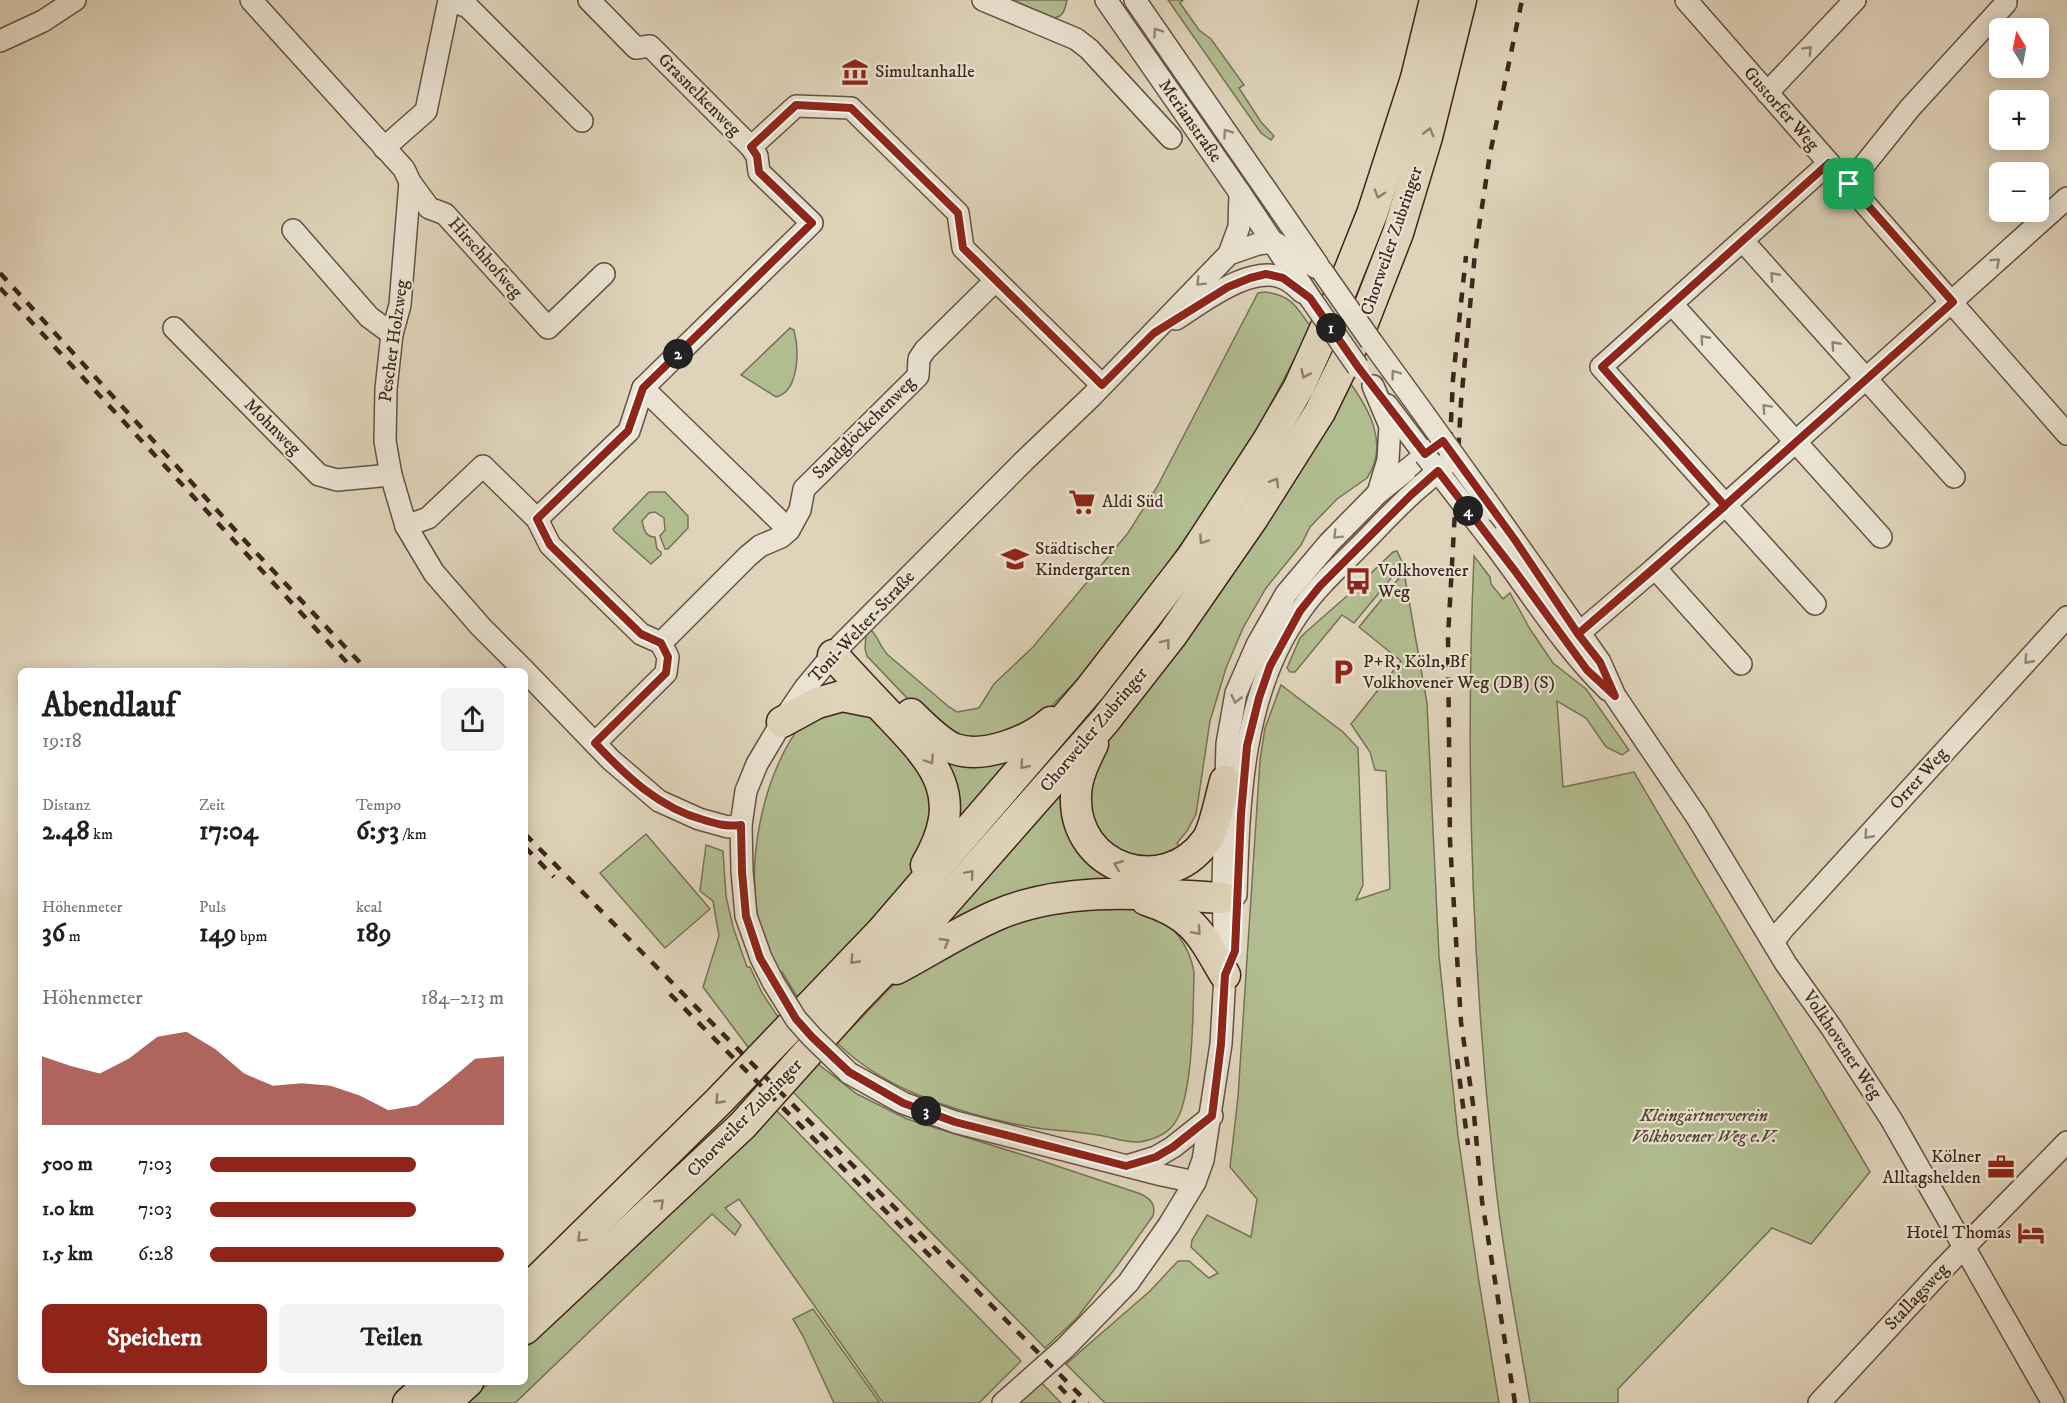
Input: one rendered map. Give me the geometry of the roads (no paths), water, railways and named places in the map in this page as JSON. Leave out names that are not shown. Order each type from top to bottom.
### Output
[{"type":"highway","points":[[1416,78],[1424,18],[1424,0]]},
{"type":"highway","name":"Chorweiler Zubringer","points":[[528,1289],[719,1101],[881,932],[1090,689],[1192,557],[1256,460],[1299,387],[1334,309],[1372,214],[1416,78],[1435,0]]},
{"type":"highway","name":"Chorweiler Zubringer","points":[[528,1326],[743,1125],[906,946],[1104,722],[1172,635],[1253,518],[1320,412],[1361,328],[1398,233],[1427,137],[1461,0]]},
{"type":"highway","points":[[837,650],[927,729],[954,748],[987,750],[1014,744],[1042,730],[1090,689]]},
{"type":"highway","points":[[837,650],[878,703],[922,749],[937,770],[944,790],[941,831],[933,852],[881,932]]},
{"type":"highway","points":[[782,722],[817,703],[842,696],[878,703]]},
{"type":"highway","points":[[1104,722],[1086,758],[1076,787],[1078,821],[1086,840],[1108,861],[1124,868],[1150,873],[1203,877],[1230,889]]},
{"type":"highway","points":[[1150,873],[1193,857],[1208,839],[1225,781]]},
{"type":"highway","points":[[874,980],[998,914],[1054,898],[1230,889]]},
{"type":"highway","points":[[1128,895],[1163,906],[1182,916],[1200,932],[1225,975]]},
{"type":"highway","points":[[408,1403],[428,1385]]},
{"type":"highway","points":[[445,1403],[465,1385]]},
{"type":"street","points":[[0,41],[43,21],[75,0]]},
{"type":"street","name":"Hirschhofweg","points":[[251,0],[404,168],[410,182],[429,208],[445,214],[548,328],[604,274]]},
{"type":"street","points":[[384,147],[426,111],[449,0],[468,7],[582,121]]},
{"type":"street","name":"Grasnelkenweg","points":[[537,519],[628,431],[643,388],[812,223],[759,172],[757,156],[751,147],[650,46],[636,48],[590,0]]},
{"type":"street","points":[[983,0],[1076,39],[1089,49],[1171,138]]},
{"type":"street","name":"Merianstraße","points":[[1106,0],[1274,242]]},
{"type":"street","name":"Merianstraße","points":[[1135,0],[1287,220]]},
{"type":"street","name":"Gustorfer Weg","points":[[1686,0],[2067,434]]},
{"type":"street","points":[[1767,93],[1855,0]]},
{"type":"street","points":[[1849,184],[1910,108],[2006,3]]},
{"type":"street","points":[[751,147],[796,105],[851,108],[958,213],[961,244],[995,281],[1102,385]]},
{"type":"street","points":[[1815,604],[1602,367],[1829,163]]},
{"type":"street","name":"Pescher Holzweg","points":[[410,182],[400,304],[392,334],[384,414],[385,441],[391,475],[406,526],[434,573],[522,668]]},
{"type":"street","name":"Toni-Welter-Straße","points":[[1229,254],[1239,227],[1240,193]]},
{"type":"street","points":[[1576,643],[1655,568],[2067,198]]},
{"type":"street","points":[[1274,201],[1278,221],[1274,242],[1322,271]]},
{"type":"street","name":"Volkhovener Weg","points":[[1287,220],[1493,510],[1576,643]]},
{"type":"street","points":[[293,230],[369,317],[392,334]]},
{"type":"street","points":[[1743,241],[1953,477]]},
{"type":"street","name":"Toni-Welter-Straße","points":[[1194,1182],[955,1122],[903,1103],[849,1072],[801,1025],[760,958],[746,916],[741,825],[746,790],[757,764],[782,722],[837,650],[1154,333],[1198,284],[1229,254],[1258,244],[1274,242]]},
{"type":"street","name":"Toni-Welter-Straße","points":[[1154,333],[1228,287],[1262,261],[1274,242]]},
{"type":"street","name":"Volkhovener Weg","points":[[1274,242],[1310,298],[1423,458],[1576,643],[1600,662],[1615,696],[1697,817],[1773,942],[1891,1119],[2053,1403]]},
{"type":"street","name":"Toni-Welter-Straße","points":[[1228,287],[1266,274],[1283,278],[1310,298]]},
{"type":"street","name":"Sandglöckchenweg","points":[[789,530],[800,510],[804,489],[918,376],[919,359],[925,350],[995,281]]},
{"type":"street","points":[[1672,304],[1881,537]]},
{"type":"street","name":"Mohnweg","points":[[174,328],[319,474],[336,480],[391,475]]},
{"type":"street","points":[[1373,386],[1390,426],[1388,460],[1378,493]]},
{"type":"street","points":[[643,388],[789,530],[781,537],[760,546],[748,556],[661,643]]},
{"type":"street","points":[[1230,889],[1225,781],[1227,744],[1236,693],[1257,645],[1286,594],[1329,543],[1378,493],[1423,458],[1449,449]]},
{"type":"street","points":[[1003,1403],[1065,1348],[1128,1283],[1169,1225],[1194,1182],[1203,1160],[1212,1116],[1221,1044],[1230,889],[1247,746],[1259,698],[1276,653],[1300,611],[1320,586],[1411,495],[1423,458]]},
{"type":"street","points":[[406,526],[428,518],[483,466],[537,519],[550,545],[558,553],[641,634],[661,643],[668,657],[666,673],[595,743]]},
{"type":"street","points":[[1655,568],[1742,664]]},
{"type":"street","name":"Orrer Weg","points":[[1773,942],[1783,928],[2067,617]]},
{"type":"street","name":"Pescher Holzweg","points":[[528,674],[636,783],[659,801],[699,819],[729,827],[741,825]]},
{"type":"street","points":[[1126,1166],[1156,1157],[1173,1147],[1212,1116]]},
{"type":"street","name":"Stallagsweg","points":[[1819,1403],[1963,1248],[2067,1142]]},
{"type":"railway","points":[[1515,1403],[1482,1201],[1473,1104],[1461,1022],[1450,841],[1448,637],[1461,402],[1475,253],[1490,154],[1522,0]]},
{"type":"railway","points":[[1450,442],[1453,379],[1466,256]]},
{"type":"railway","points":[[0,273],[247,543],[365,668]]},
{"type":"railway","points":[[0,288],[352,668]]},
{"type":"railway","points":[[528,837],[1088,1403]]},
{"type":"railway","points":[[528,850],[554,877]]},
{"type":"railway","points":[[670,994],[932,1258]]},
{"type":"railway","points":[[1457,1059],[1468,1145]]},
{"type":"railway","points":[[1059,1386],[1075,1403]]},
{"type":"place","name":"Simultanhalle","points":[[855,72]]},
{"type":"place","name":"Aldi Süd","points":[[1082,502]]},
{"type":"place","name":"Städtischer Kindergarten","points":[[1015,559]]},
{"type":"place","name":"Volkhovener Weg","points":[[1358,581]]},
{"type":"place","name":"P+R, Köln, Bf Volkhovener Weg (DB) (S)","points":[[1343,672]]},
{"type":"place","name":"Kölner Alltagshelden","points":[[2001,1167]]},
{"type":"place","name":"Hotel Thomas","points":[[2031,1233]]},
{"type":"park label","name":"Kleingärtnerverein Volkhovener Weg e.V.","points":[[1704,1126]]}]
